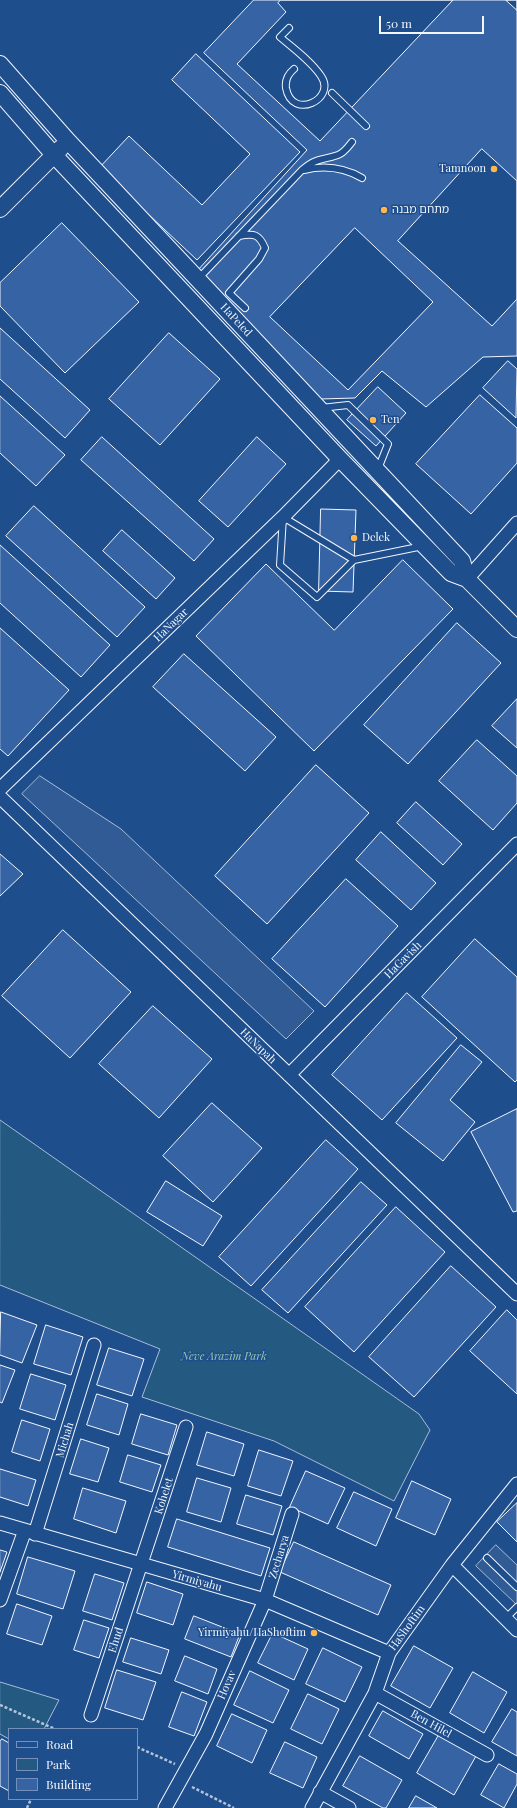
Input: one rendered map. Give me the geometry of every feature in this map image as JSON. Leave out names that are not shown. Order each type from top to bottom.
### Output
[{"type":"street","name":"HaPeled","points":[[0,64],[68,141],[462,561],[467,579]]},
{"type":"street","name":"HaPeled","points":[[0,93],[54,155],[340,459],[451,573],[467,579],[517,629]]},
{"type":"street","points":[[0,209],[68,141]]},
{"type":"street","name":"HaNagar","points":[[0,789],[283,517],[340,459]]},
{"type":"street","points":[[467,579],[517,523]]},
{"type":"street","name":"HaNapah","points":[[0,797],[517,1294]]},
{"type":"street","name":"HaGavish","points":[[289,1075],[517,844]]},
{"type":"street","name":"Michah","points":[[0,1600],[30,1532],[94,1345]]},
{"type":"street","name":"Kohelet","points":[[141,1565],[186,1427]]},
{"type":"street","name":"HaShoftim","points":[[312,1808],[375,1692],[389,1653],[452,1565],[517,1484]]},
{"type":"street","name":"Zecharya","points":[[265,1600],[292,1514]]},
{"type":"street","name":"Yirmiyahu","points":[[0,1523],[265,1600],[389,1653]]},
{"type":"street","name":"Ehud","points":[[91,1715],[141,1565]]},
{"type":"street","points":[[452,1565],[517,1630]]},
{"type":"street","name":"Hovav","points":[[165,1808],[206,1734],[265,1600]]},
{"type":"street","name":"Ben Hilel","points":[[375,1692],[487,1755]]},
{"type":"street","points":[[320,1792],[349,1808]]},
{"type":"lane","points":[[289,28],[280,37],[321,76],[324,82],[324,89],[320,97],[312,104],[302,105],[293,102],[287,95],[285,86],[287,79],[294,70]]},
{"type":"lane","points":[[332,93],[366,126]]},
{"type":"lane","points":[[198,280],[302,170],[312,162],[338,155],[352,142]]},
{"type":"lane","points":[[302,170],[315,167],[329,167],[350,171],[362,178]]},
{"type":"lane","points":[[239,236],[248,234],[256,235],[262,240],[265,248],[259,259],[228,293],[245,308]]},
{"type":"lane","points":[[319,408],[348,405],[388,444],[377,471]]},
{"type":"lane","points":[[354,560],[283,517],[280,565],[317,597],[354,560],[424,546]]},
{"type":"lane","points":[[487,1558],[517,1586]]},
{"type":"lane","points":[[505,1619],[517,1607]]},
{"type":"path","points":[[0,1705],[53,1728]]},
{"type":"path","points":[[138,1747],[186,1769]]},
{"type":"path","points":[[180,1781],[234,1808]]},
{"type":"green space","name":"Neve Arazim Park","points":[[0,1120],[419,1414],[430,1430],[394,1501],[274,1441],[142,1397],[160,1349],[0,1285]]},
{"type":"green space","points":[[0,1682],[59,1700],[45,1728],[8,1728],[8,1738],[0,1734]]},
{"type":"shaded area","points":[[40,776],[121,829],[314,1011],[286,1039],[22,794]]},
{"type":"shaded area","points":[[496,1545],[517,1565],[517,1605],[476,1566]]},
{"type":"building","name":"מתחם מבנה","points":[[254,0],[517,0],[517,356],[483,357],[426,407],[382,371],[355,398],[320,399],[197,271],[307,150],[204,53]]},
{"type":"building","points":[[281,0],[453,0],[320,141],[237,64],[286,12],[278,3]]},
{"type":"building","points":[[506,0],[517,0],[517,10]]},
{"type":"building","points":[[196,54],[300,152],[197,260],[99,168],[129,136],[202,205],[250,154],[172,80]]},
{"type":"building","points":[[482,149],[517,181],[517,299],[492,326],[398,241]]},
{"type":"building","points":[[62,223],[139,302],[65,373],[0,306],[0,283]]},
{"type":"building","points":[[355,228],[433,302],[348,390],[270,317]]},
{"type":"building","points":[[0,328],[90,410],[65,438],[0,379]]},
{"type":"building","points":[[169,333],[220,379],[160,445],[109,399]]},
{"type":"building","points":[[508,361],[517,369],[516,418],[483,388]]},
{"type":"building","points":[[378,387],[406,413],[376,446],[347,420]]},
{"type":"building","points":[[480,395],[517,428],[517,463],[471,514],[416,464]]},
{"type":"building","points":[[0,396],[65,455],[36,486],[0,453]]},
{"type":"building","points":[[102,437],[214,539],[194,561],[81,460]]},
{"type":"building","points":[[257,437],[286,464],[228,527],[199,501]]},
{"type":"building","points":[[34,506],[145,607],[117,637],[6,536]]},
{"type":"building","points":[[321,509],[356,510],[353,592],[319,591]]},
{"type":"building","points":[[122,530],[175,578],[156,599],[103,551]]},
{"type":"building","points":[[0,545],[110,645],[81,677],[0,603]]},
{"type":"building","points":[[403,560],[453,609],[314,751],[196,636],[266,564],[334,630]]},
{"type":"building","points":[[457,623],[501,663],[408,764],[364,725]]},
{"type":"building","points":[[0,628],[69,690],[8,756],[0,749]]},
{"type":"building","points":[[184,654],[276,737],[245,771],[153,687]]},
{"type":"building","points":[[517,699],[517,748],[492,726]]},
{"type":"building","points":[[477,740],[517,776],[517,803],[493,830],[439,781]]},
{"type":"building","points":[[316,765],[369,813],[267,924],[215,876]]},
{"type":"building","points":[[416,802],[462,844],[443,865],[397,823]]},
{"type":"building","points":[[381,832],[436,883],[411,910],[356,860]]},
{"type":"building","points":[[0,854],[23,874],[0,896]]},
{"type":"building","points":[[346,879],[398,926],[325,1007],[272,959]]},
{"type":"building","points":[[63,930],[131,992],[70,1058],[2,996]]},
{"type":"building","points":[[475,939],[517,977],[517,1080],[515,1082],[422,997]]},
{"type":"building","points":[[407,993],[457,1038],[382,1120],[332,1075]]},
{"type":"building","points":[[153,1006],[212,1059],[159,1118],[99,1064]]},
{"type":"building","points":[[461,1045],[482,1062],[450,1100],[475,1122],[443,1161],[396,1123]]},
{"type":"building","points":[[212,1103],[262,1148],[213,1202],[163,1156]]},
{"type":"building","points":[[517,1109],[517,1211],[513,1212],[471,1132]]},
{"type":"building","points":[[326,1140],[358,1169],[251,1286],[219,1257]]},
{"type":"building","points":[[166,1181],[222,1216],[203,1246],[147,1212]]},
{"type":"building","points":[[361,1182],[387,1205],[288,1313],[262,1290]]},
{"type":"building","points":[[396,1207],[445,1252],[354,1352],[305,1307]]},
{"type":"building","points":[[451,1266],[496,1307],[414,1397],[369,1357]]},
{"type":"building","points":[[507,1310],[517,1320],[517,1394],[470,1351]]},
{"type":"building","points":[[1,1312],[37,1325],[22,1363],[0,1355]]},
{"type":"building","points":[[46,1325],[83,1337],[71,1375],[34,1364]]},
{"type":"building","points":[[109,1348],[144,1359],[132,1396],[97,1385]]},
{"type":"building","points":[[0,1365],[15,1370],[2,1403],[0,1402]]},
{"type":"building","points":[[31,1374],[66,1385],[55,1420],[20,1409]]},
{"type":"building","points":[[97,1394],[128,1404],[119,1435],[87,1425]]},
{"type":"building","points":[[141,1414],[177,1425],[168,1455],[132,1444]]},
{"type":"building","points":[[22,1420],[50,1429],[40,1461],[12,1452]]},
{"type":"building","points":[[207,1432],[244,1444],[234,1476],[197,1465]]},
{"type":"building","points":[[81,1439],[109,1448],[98,1482],[70,1474]]},
{"type":"building","points":[[259,1450],[293,1461],[281,1496],[248,1486]]},
{"type":"building","points":[[128,1455],[161,1465],[152,1492],[120,1482]]},
{"type":"building","points":[[0,1469],[36,1480],[28,1506],[0,1497]]},
{"type":"building","points":[[306,1471],[345,1488],[328,1524],[290,1507]]},
{"type":"building","points":[[197,1478],[231,1488],[221,1522],[187,1512]]},
{"type":"building","points":[[412,1481],[451,1499],[435,1535],[396,1518]]},
{"type":"building","points":[[83,1488],[126,1501],[116,1533],[74,1519]]},
{"type":"building","points":[[354,1492],[392,1509],[376,1546],[337,1528]]},
{"type":"building","points":[[246,1495],[282,1506],[273,1535],[237,1524]]},
{"type":"building","points":[[517,1503],[517,1542],[497,1522]]},
{"type":"building","points":[[177,1519],[270,1548],[261,1576],[168,1547]]},
{"type":"building","points":[[294,1542],[391,1585],[378,1615],[280,1572]]},
{"type":"building","points":[[0,1550],[7,1552],[0,1572]]},
{"type":"building","points":[[28,1557],[75,1571],[63,1609],[17,1594]]},
{"type":"building","points":[[95,1574],[124,1583],[112,1620],[83,1611]]},
{"type":"building","points":[[147,1582],[183,1594],[173,1625],[137,1613]]},
{"type":"building","points":[[17,1604],[52,1616],[42,1645],[7,1634]]},
{"type":"building","points":[[194,1616],[240,1634],[231,1657],[185,1639]]},
{"type":"building","points":[[84,1620],[109,1628],[99,1658],[74,1650]]},
{"type":"building","points":[[273,1633],[308,1649],[294,1680],[258,1663]]},
{"type":"building","points":[[131,1638],[169,1650],[161,1674],[123,1662]]},
{"type":"building","points":[[414,1646],[453,1668],[430,1708],[391,1686]]},
{"type":"building","points":[[323,1648],[362,1667],[345,1702],[306,1684]]},
{"type":"building","points":[[185,1656],[217,1669],[208,1694],[175,1681]]},
{"type":"building","points":[[117,1670],[156,1682],[143,1720],[105,1708]]},
{"type":"building","points":[[250,1671],[289,1690],[273,1723],[234,1705]]},
{"type":"building","points":[[473,1672],[507,1692],[484,1733],[450,1713]]},
{"type":"building","points":[[182,1692],[207,1702],[194,1736],[169,1727]]},
{"type":"building","points":[[308,1694],[339,1709],[322,1744],[291,1729]]},
{"type":"building","points":[[512,1709],[517,1712],[517,1756],[492,1742]]},
{"type":"building","points":[[383,1711],[423,1734],[409,1759],[369,1736]]},
{"type":"building","points":[[232,1714],[267,1730],[252,1763],[217,1746]]},
{"type":"building","points":[[439,1735],[476,1756],[454,1795],[417,1773]]},
{"type":"building","points":[[2,1739],[8,1742],[8,1790],[0,1786],[0,1742]]},
{"type":"building","points":[[285,1742],[317,1757],[303,1788],[270,1773]]},
{"type":"building","points":[[360,1756],[402,1780],[386,1808],[383,1808],[343,1786]]},
{"type":"building","points":[[499,1764],[517,1774],[517,1784],[504,1808],[481,1795]]},
{"type":"building","points":[[416,1796],[437,1808],[409,1808]]},
{"type":"place","name":"Tamnoon","points":[[494,169]]},
{"type":"place","name":"מתחם מבנה","points":[[384,210]]},
{"type":"place","name":"Ten","points":[[373,420]]},
{"type":"place","name":"Delek","points":[[354,538]]},
{"type":"place","name":"Yirmiyahu/HaShoftim","points":[[314,1633]]}]
